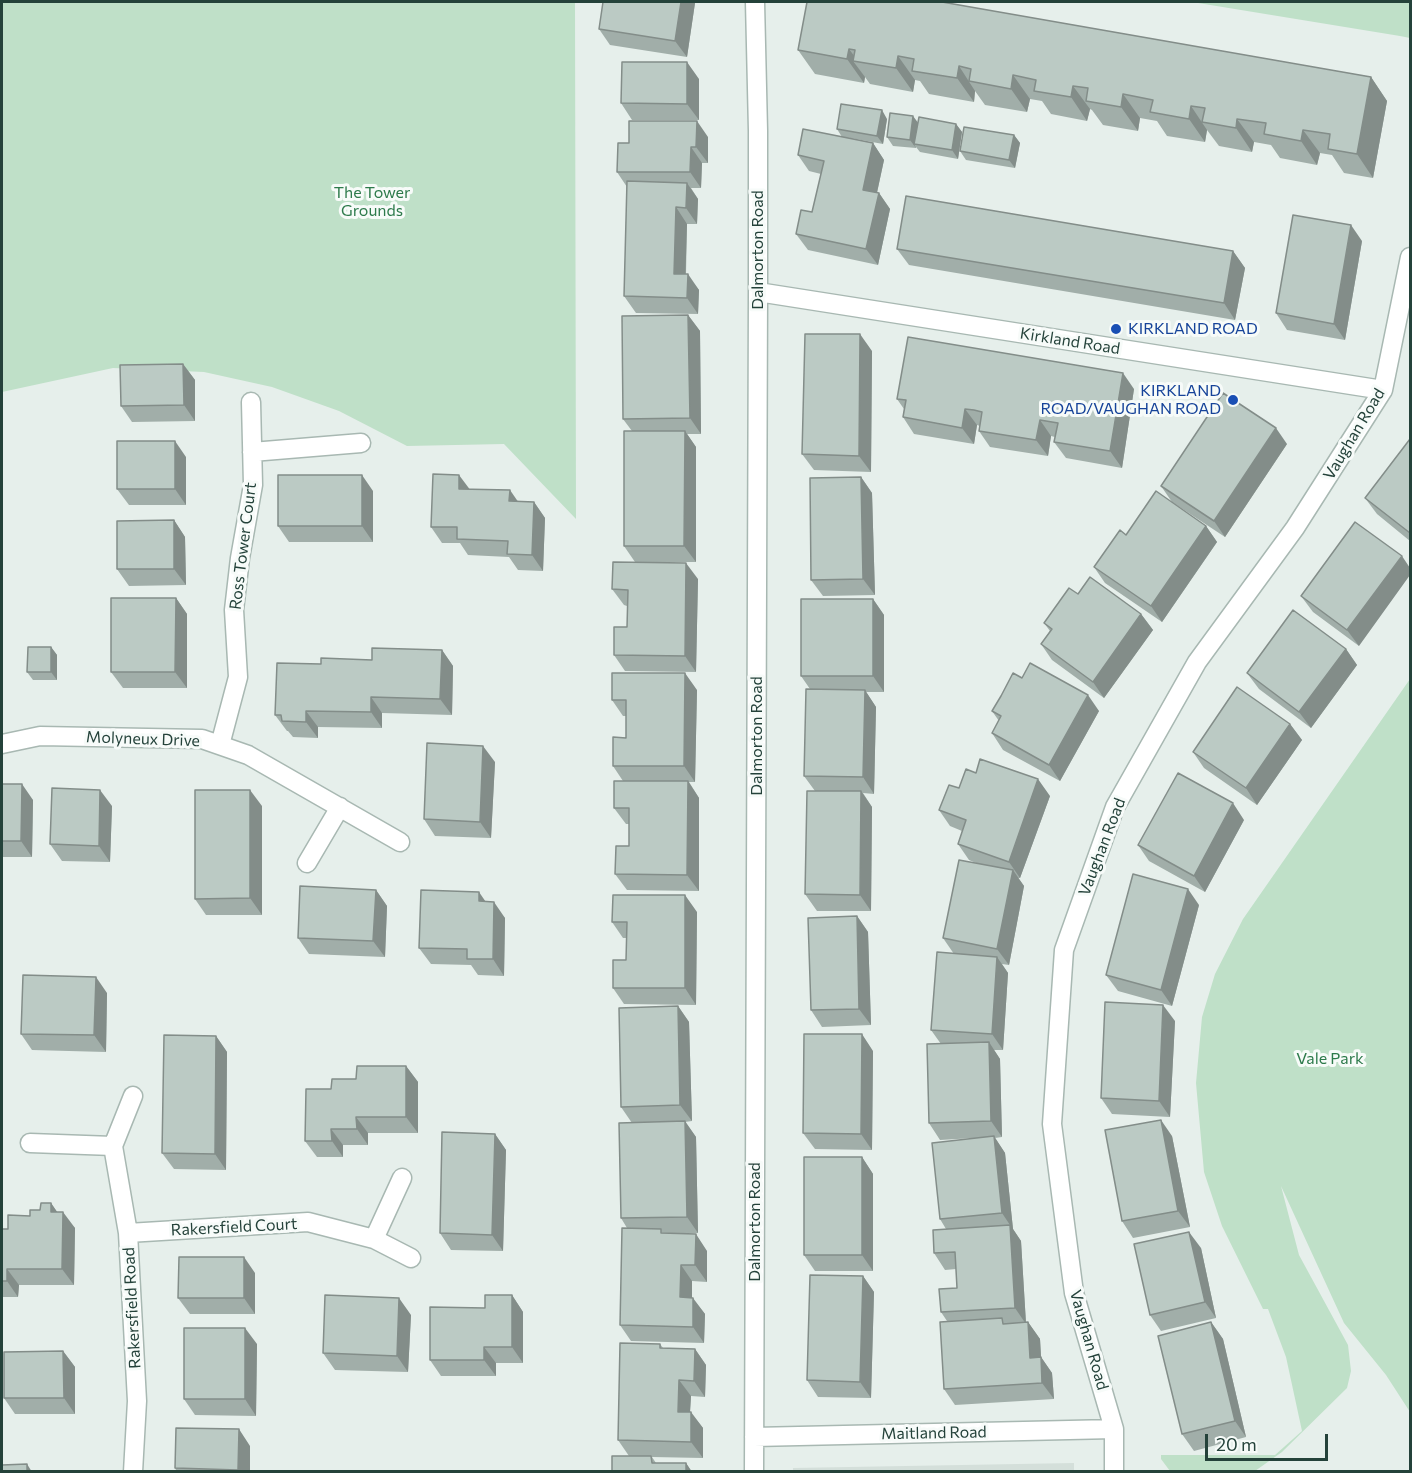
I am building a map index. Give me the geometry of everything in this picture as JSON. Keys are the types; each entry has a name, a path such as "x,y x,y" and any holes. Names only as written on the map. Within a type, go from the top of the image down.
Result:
{"street":[{"name":"Dalmorton Road","path":"754,1472 758,292 755,2"},
{"name":"Vaughan Road","path":"1114,1472 1114,1429 1074,1293 1052,1124 1064,950 1115,807 1197,662 1295,528 1383,390 1410,257"},
{"name":"Kirkland Road","path":"758,292 1383,390"},
{"name":"Ross Tower Court","path":"220,745 238,677 234,610 240,558 253,485 251,402"},
{"path":"252,452 361,443"},
{"name":"Molyneux Drive","path":"2,744 40,736 202,739 248,755 400,842"},
{"path":"307,863 340,807"},
{"path":"30,1143 113,1146 133,1096"},
{"name":"Rakersfield Road","path":"113,1146 128,1233 137,1401 133,1472"},
{"path":"374,1239 402,1178"},
{"name":"Rakersfield Court","path":"128,1233 308,1222 374,1239 411,1258"},
{"name":"Maitland Road","path":"754,1437 1114,1429"}],"shaded area":[{"path":"1074,1463 1074,1472 793,1471 793,1468"}],"green space":[{"name":"The Tower Grounds","path":"2,2 575,2 576,519 504,444 407,446 339,411 272,387 204,372 113,368 2,392"},
{"path":"1192,2 1410,2 1410,38 1400,36"},
{"name":"Vale Park","path":"1410,679 1410,1412 1386,1375 1344,1323 1281,1186 1299,1255 1348,1345 1351,1371 1347,1388 1282,1452 1255,1471 1170,1471 1161,1459 1161,1455 1275,1455 1302,1431 1286,1357 1268,1309 1263,1309 1222,1226 1204,1172 1196,1083 1202,1017 1215,974 1243,919"}],"building":[{"path":"603,2 681,2 675,41 599,29"},
{"path":"807,2 942,2 1371,77 1357,154 1328,149 1330,134 1303,130 1301,141 1264,134 1266,123 1237,119 1236,128 1202,122 1205,108 1191,106 1189,119 1150,112 1153,100 1123,94 1121,107 1086,101 1088,88 1073,86 1071,97 1034,91 1036,80 1013,75 1011,89 969,81 971,69 959,66 957,78 912,71 914,59 898,56 896,68 853,61 855,50 849,49 847,59 798,50"},
{"path":"622,62 687,62 687,104 621,103"},
{"path":"841,104 882,110 877,136 837,129"},
{"path":"890,113 913,116 910,140 887,137"},
{"path":"919,117 956,124 952,150 914,144"},
{"path":"629,121 697,121 696,147 691,147 690,172 617,172 618,143 629,143"},
{"path":"964,127 1014,135 1009,160 960,151"},
{"path":"803,129 873,143 863,190 879,193 866,249 796,234 801,210 812,212 824,161 798,155"},
{"path":"627,181 687,183 686,208 676,207 674,274 688,274 687,298 624,296"},
{"path":"906,196 1233,251 1224,303 897,249"},
{"path":"1293,215 1351,225 1334,324 1276,313"},
{"path":"688,315 690,418 623,419 622,316"},
{"path":"805,334 860,334 859,456 802,454"},
{"path":"908,337 1123,373 1110,451 1054,442 1058,423 1040,420 1036,440 979,431 982,412 974,410 965,409 962,428 903,417 906,400 897,399"},
{"path":"183,364 184,405 121,406 120,365"},
{"path":"1223,393 1276,428 1214,521 1161,486"},
{"path":"624,431 685,431 684,546 624,546"},
{"path":"1410,439 1410,533 1365,498"},
{"path":"117,441 175,441 175,489 117,489"},
{"path":"433,474 459,475 459,489 510,490 509,501 534,502 532,555 507,554 508,541 457,539 457,527 431,527"},
{"path":"278,475 362,475 362,526 278,526"},
{"path":"861,477 863,579 811,580 810,478"},
{"path":"1156,491 1206,526 1151,606 1094,567 1120,530 1126,535"},
{"path":"174,520 174,569 117,569 117,521"},
{"path":"1355,522 1402,556 1347,630 1301,596"},
{"path":"613,562 686,563 685,656 614,655 614,627 627,627 628,590 612,589"},
{"path":"1090,577 1141,614 1093,682 1041,644 1052,629 1044,623 1069,588 1078,594"},
{"path":"111,598 176,598 175,672 111,672"},
{"path":"801,599 873,599 873,676 801,676"},
{"path":"1293,610 1346,649 1299,712 1247,673"},
{"path":"28,647 51,647 51,672 27,672"},
{"path":"372,648 442,650 440,699 371,697 371,712 306,711 306,722 282,721 281,715 275,715 277,663 321,664 321,658 372,660"},
{"path":"1030,663 1088,695 1049,765 992,733 1001,716 992,711 1013,673 1022,678"},
{"path":"612,673 685,673 684,766 613,766 613,737 626,738 626,700 612,700"},
{"path":"1237,687 1290,724 1246,788 1193,752"},
{"path":"806,689 865,690 863,777 804,776"},
{"path":"427,743 483,746 480,822 424,819"},
{"path":"980,759 1038,779 1009,862 958,844 966,820 939,810 949,785 959,788 966,769 976,773"},
{"path":"1178,773 1233,803 1194,876 1138,845"},
{"path":"614,781 688,781 687,875 615,874 616,846 629,846 629,808 614,808"},
{"path":"2,784 22,784 21,841 2,841"},
{"path":"52,788 100,790 99,846 50,844"},
{"path":"195,790 250,790 250,898 195,899"},
{"path":"807,791 861,791 860,895 805,894"},
{"path":"959,860 1013,870 997,949 943,938"},
{"path":"1133,874 1188,889 1161,990 1106,975"},
{"path":"300,886 376,890 373,941 298,938"},
{"path":"421,890 479,892 479,901 494,902 493,959 467,959 467,949 419,948"},
{"path":"613,895 685,895 685,988 613,988 613,960 626,960 627,922 612,922"},
{"path":"857,916 859,1009 811,1010 808,918"},
{"path":"937,952 997,957 992,1034 931,1030"},
{"path":"23,975 96,977 94,1035 21,1034"},
{"path":"1105,1002 1163,1005 1159,1101 1101,1098"},
{"path":"678,1006 680,1105 621,1107 619,1008"},
{"path":"804,1034 862,1034 861,1134 803,1133"},
{"path":"164,1035 216,1036 215,1154 162,1153"},
{"path":"989,1042 991,1121 929,1123 927,1044"},
{"path":"357,1066 406,1066 406,1117 356,1117 357,1129 331,1129 332,1141 305,1141 306,1089 331,1089 332,1079 356,1079"},
{"path":"1161,1120 1178,1211 1122,1221 1105,1130"},
{"path":"685,1121 687,1217 621,1218 619,1123"},
{"path":"442,1132 495,1134 492,1235 440,1233"},
{"path":"994,1136 1002,1213 940,1219 932,1143"},
{"path":"804,1157 862,1157 862,1255 804,1255"},
{"path":"41,1203 51,1203 51,1212 63,1212 62,1269 7,1269 7,1281 2,1281 2,1229 8,1229 8,1215 30,1216 30,1210 40,1210"},
{"path":"1010,1225 1015,1308 941,1312 939,1289 957,1288 955,1252 934,1253 933,1230"},
{"path":"622,1228 661,1229 661,1233 696,1234 695,1265 681,1265 680,1297 693,1298 693,1327 620,1325"},
{"path":"1189,1232 1205,1302 1150,1315 1134,1244"},
{"path":"179,1257 244,1257 244,1298 178,1298"},
{"path":"810,1275 863,1276 860,1382 807,1380"},
{"path":"325,1295 399,1298 397,1356 323,1353"},
{"path":"485,1295 512,1295 512,1347 484,1347 484,1360 430,1360 430,1307 485,1308"},
{"path":"1002,1318 1003,1324 1028,1322 1030,1358 1041,1357 1042,1383 944,1389 940,1322"},
{"path":"1211,1322 1235,1421 1182,1434 1158,1336"},
{"path":"184,1328 245,1328 245,1399 184,1399"},
{"path":"620,1343 660,1344 660,1348 695,1349 694,1381 679,1380 678,1412 691,1412 691,1442 618,1440"},
{"path":"63,1351 64,1398 4,1398 4,1352"},
{"path":"176,1428 239,1429 238,1470 175,1468"},
{"path":"612,1456 651,1456 652,1463 686,1463 686,1472 612,1472"},
{"path":"27,1464 27,1472 2,1472 2,1465"}],"place":[{"name":"KIRKLAND ROAD","path":"1116,329"},
{"name":"KIRKLAND ROAD/VAUGHAN ROAD","path":"1233,400"}]}
